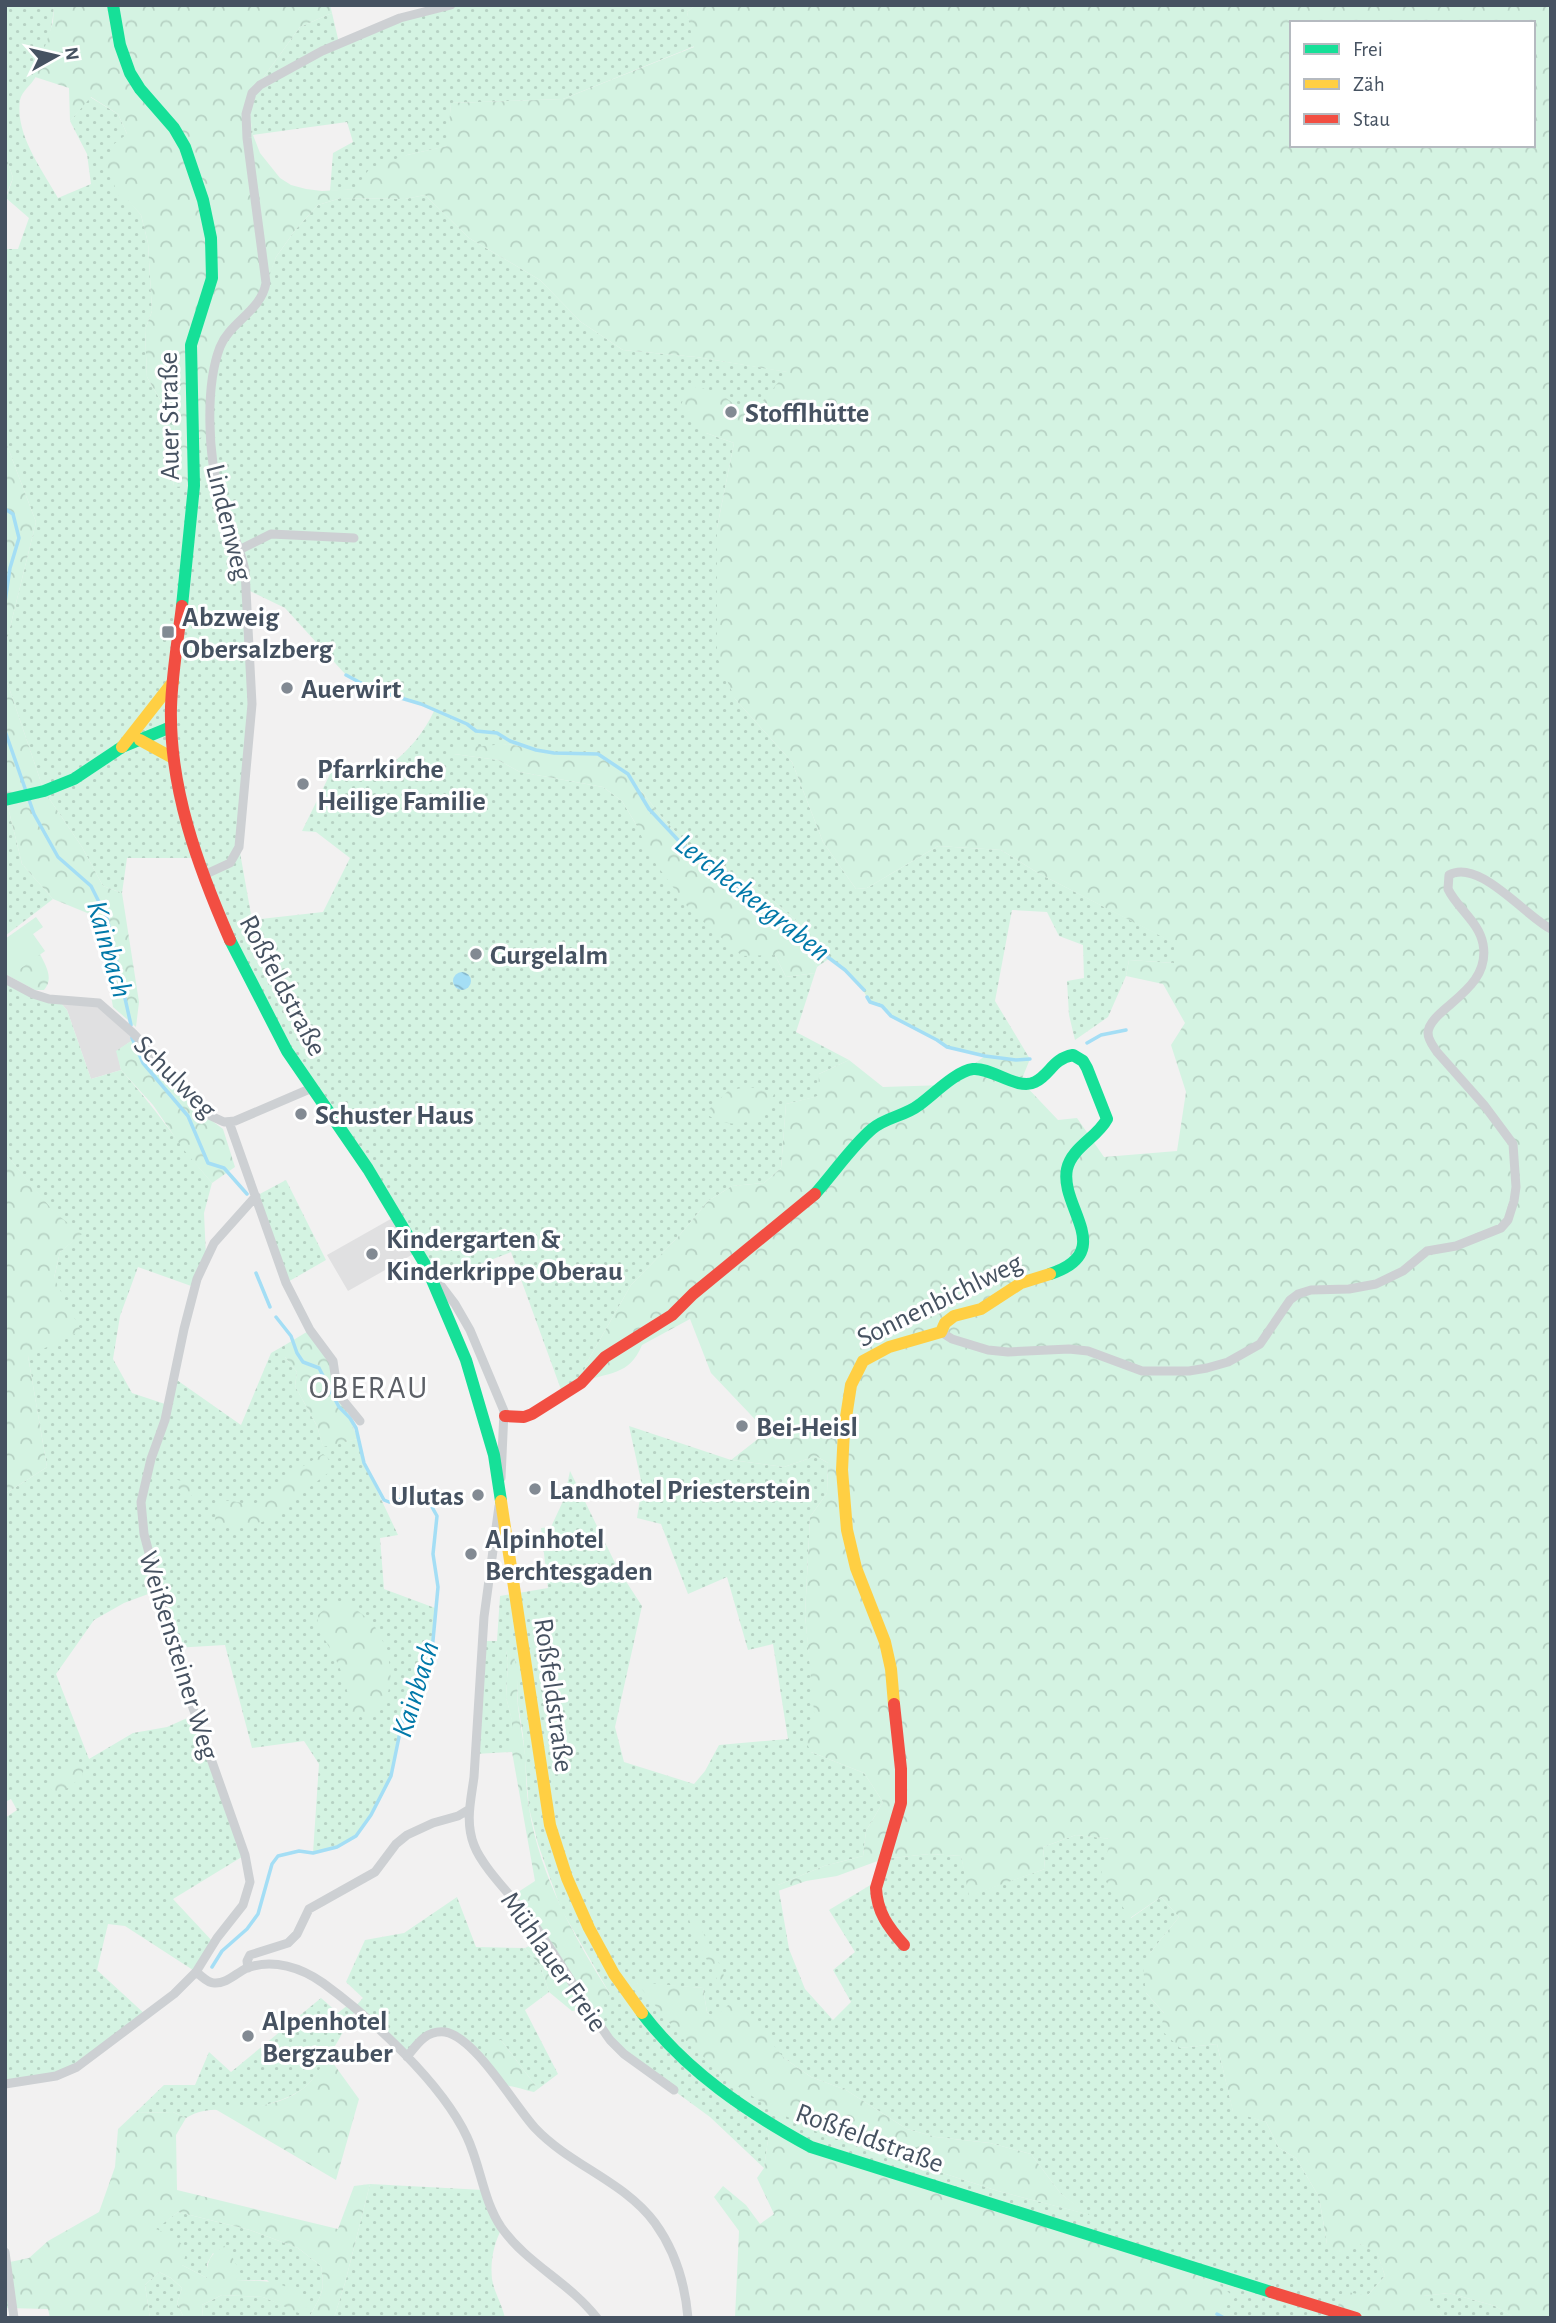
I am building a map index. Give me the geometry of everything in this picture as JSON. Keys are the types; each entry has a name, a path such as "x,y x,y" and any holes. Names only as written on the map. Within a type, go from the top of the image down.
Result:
{"main road":[{"name":"Auer Straße","path":"113,5 120,44 135,83 170,122 184,146 195,173 212,248 211,282 193,330 191,345 194,486 173,682 171,727"},
{"path":"6,800 44,792 98,765 122,747 173,682"},
{"path":"143,720 152,718 171,727"},
{"path":"122,747 171,727"},
{"name":"Roßfeldstraße","path":"171,727 180,801 204,875 242,964 287,1051 368,1169 426,1266 466,1360 494,1455 550,1825 560,1862 579,1912 609,1968 636,2007 670,2047 713,2086 784,2134 811,2147 1356,2318"},
{"path":"140,740 173,758"},
{"name":"Sonnenbichlweg","path":"505,1416 524,1417 532,1413 581,1383 605,1357 672,1315 693,1294 816,1194 871,1130 891,1117 913,1110 953,1079 973,1069 984,1070 1021,1084 1034,1083 1062,1057 1078,1056 1087,1068 1107,1119 1102,1129 1074,1152 1068,1165 1066,1181 1082,1221 1083,1237 1076,1259 1057,1271 1020,1283 974,1312 955,1316 947,1321 941,1332 873,1353 862,1362 854,1377 844,1422 842,1488 857,1571 885,1643 892,1676 901,1801 882,1863 875,1902 885,1924 904,1945"}],"street":[{"name":"Lindenweg","path":"204,875 230,863 239,847 253,704 248,590 241,549 219,494 211,410 212,387 220,347 232,328 261,299 266,283 247,138 248,102 260,85 298,62 400,18 451,5"},
{"path":"241,549 271,534 354,538"},
{"path":"941,1332 952,1339 988,1350 1088,1351 1142,1371 1189,1371 1207,1368 1228,1362 1260,1344 1290,1300 1298,1294 1311,1290 1349,1289 1376,1284 1403,1271 1427,1251 1456,1245 1501,1228 1508,1220 1514,1201 1516,1167 1513,1144 1492,1114 1430,1043 1428,1033 1434,1020 1472,984 1481,969 1484,956 1478,930 1448,889 1450,875 1461,871 1476,875 1551,929"},
{"name":"Schulweg","path":"5,979 49,999 99,1003 133,1033 199,1105 218,1120 229,1122 312,1088"},
{"path":"229,1122 286,1283 310,1330 333,1361 337,1388 342,1399 360,1422"},
{"name":"Weißensteiner Weg","path":"5,2084 56,2076 77,2067 156,2008 196,1972 217,1938 243,1905 250,1882 249,1869 181,1674 144,1534 141,1502 165,1420 197,1279 214,1244 256,1196"},
{"name":"Roßfeldstraße","path":"426,1266 455,1304 470,1330 505,1416 500,1496"},
{"name":"Mühlauer Freie","path":"500,1496 484,1617 474,1777 468,1810 470,1834 480,1857 538,1930 594,2018 624,2054 674,2090"},
{"path":"248,1968 250,1955 281,1946 294,1939 309,1909 375,1872 396,1844 407,1835 468,1810"},
{"path":"196,1972 208,1982 215,1983 248,1968 272,1964 287,1966 309,1973 349,2004 407,2057 443,2099 467,2136 488,2204 502,2228 531,2261 573,2292 597,2318"},
{"path":"407,2057 421,2039 435,2032 446,2032 457,2038 484,2063 533,2126 551,2144 581,2166 629,2194 642,2206 662,2233 678,2264 688,2318"},
{"path":"5,2252 14,2318"}],"shaded area":[{"path":"59,1001 91,1001 134,1039 117,1051 121,1070 91,1079 67,1010"},
{"name":"Kindergarten & Kinderkrippe Oberau","path":"396,1216 417,1252 348,1291 327,1255"}],"green space":[{"path":"5,5 54,5 42,62 20,100 22,126 31,151 58,198 91,184 87,154 70,121 90,97 118,114 127,134 126,197 141,215 148,243 152,311 145,330 147,377 174,424 177,448 173,487 211,410 220,347 266,283 276,257 296,229 318,205 341,198 405,199 425,195 469,238 540,280 581,322 623,350 696,357 788,372 750,417 722,396 706,433 734,443 717,528 735,699 792,762 823,842 856,889 867,888 938,846 1001,850 1038,873 1175,943 1174,963 1129,960 1126,976 1108,1017 1075,1040 1069,1015 1067,981 1084,978 1083,945 1059,936 1047,912 1012,910 995,1001 1030,1059 985,1056 947,1047 891,1016 882,1005 870,1002 856,979 830,958 817,967 798,922 767,895 689,846 628,774 598,754 554,753 508,744 454,754 498,760 520,772 603,787 622,801 637,826 775,955 786,977 815,973 796,1032 849,1060 819,1074 819,1096 786,1104 781,1168 764,1183 732,1186 708,1201 678,1237 631,1285 586,1364 581,1383 563,1395 511,1252 449,1276 426,1266 287,1051 198,858 127,858 122,893 103,886 82,847 44,791 5,676 5,648 36,522 5,440 5,249 18,249 29,218 6,198 13,178 5,153","holes":["248,590 285,608 346,675 374,690 421,704 434,711 411,746 387,766 378,771 333,768 302,831 316,832 350,858 323,912 252,920 239,847 252,704"]},
{"path":"54,5 330,5 332,13 300,27 252,93 250,116 260,153 280,178 291,185 322,191 355,189 370,168 407,155 447,146 451,103 563,99 694,47 687,12 696,5 1551,5 1551,2318 1515,2318 1495,2306 1449,2293 1423,2296 1444,2318 1356,2318 1336,2312 1343,2291 1367,2296 1385,2276 1377,2253 1360,2244 1340,2257 1327,2244 1319,2197 1296,2158 1279,2148 1266,2122 1233,2112 1217,2044 1180,2048 1161,2030 1164,2013 1146,1993 1143,1968 1150,1953 1179,1917 1161,1897 1130,1918 1101,1874 1111,1839 1076,1835 1043,1847 1045,1869 969,1896 961,1856 929,1854 883,1859 837,1876 806,1881 778,1891 778,1885 824,1866 863,1856 866,1831 883,1802 864,1773 811,1752 805,1740 815,1722 805,1615 810,1517 827,1493 828,1463 816,1456 784,1467 731,1460 767,1432 711,1373 690,1319 642,1345 631,1363 624,1368 581,1383 586,1364 631,1285 678,1237 708,1201 732,1186 764,1183 781,1168 786,1104 818,1096 819,1074 849,1060 883,1087 945,1085 985,1056 1030,1059 1021,1081 1058,1120 1077,1118 1104,1157 1177,1151 1186,1092 1171,1045 1185,1023 1163,984 1126,976 1129,960 1174,963 1174,943 1038,873 1001,850 938,846 867,888 856,889 823,842 792,762 735,699 717,657 717,528 734,443 706,433 680,409 684,396 697,386 722,395 750,416 787,372 696,357 623,350 581,322 540,280 469,238 425,195 405,199 341,198 318,205 296,229 276,257 264,291 232,328 216,363 212,430 194,442 194,486 173,487 177,448 174,424 147,377 145,330 152,311 148,243 141,215 126,198 119,196 106,166 114,144 127,134 118,114 91,97 70,121 69,88 35,77 53,22"},
{"path":"451,5 696,5 687,12 695,46 563,99 451,103 448,146 407,155 356,189 330,191 333,153 353,142 347,122 253,135 250,116 252,93 300,27 332,13 339,43 400,18"},
{"path":"5,153 13,178 5,198"},
{"path":"5,440 36,522 5,648"},
{"path":"5,676 44,791 82,847 103,886 122,893 139,1002 136,1027 113,1007 97,917 53,899 22,864 5,795"},
{"path":"508,744 554,753 598,754 628,774 689,846 767,895 798,922 817,967 815,973 786,977 775,955 742,956 690,910 650,856 622,801 603,787 520,772 498,760 454,754 456,748"},
{"path":"5,795 22,864 53,899 5,936"},
{"path":"36,917 43,927 33,934 45,951 10,976 5,969 5,939"},
{"path":"40,954 49,977 44,990 35,990 5,974 5,969 10,975"},
{"path":"5,979 59,1001 67,1010 91,1079 121,1070 212,1183 204,1213 206,1256 194,1287 138,1267 120,1316 113,1359 132,1393 168,1405 174,1378 241,1425 271,1353 285,1345 285,1357 297,1372 295,1386 317,1426 323,1446 358,1439 364,1463 398,1535 380,1538 384,1589 435,1608 432,1651 421,1679 406,1703 391,1776 371,1815 356,1836 337,1847 313,1853 319,1764 304,1741 252,1748 225,1645 174,1648 159,1590 124,1603 94,1620 56,1674 89,1759 133,1733 167,1727 194,1715 245,1855 173,1899 214,1943 196,1972 125,1926 108,1924 97,1970 147,2016 77,2067 5,2084 5,1818 17,1810 11,1799 5,1802 5,1494 47,1467 28,1356 60,1252 81,1234 54,1213 5,1153"},
{"path":"134,1039 195,1108 223,1129 235,1167 212,1183 183,1149 153,1105 121,1070 116,1051"},
{"path":"749,1087 775,1092 767,1108 756,1117 734,1124 719,1121 705,1113 729,1090"},
{"path":"5,1153 54,1212 82,1234 60,1252 54,1278 81,1331 28,1356 47,1467 5,1494"},
{"path":"286,1180 326,1260 286,1283 256,1196"},
{"path":"310,1330 328,1353 337,1388 358,1439 323,1447 317,1426 295,1386 297,1372 285,1357 285,1345"},
{"path":"629,1426 731,1460 784,1467 816,1456 828,1463 827,1493 810,1517 805,1615 816,1722 811,1752 864,1773 883,1802 866,1831 863,1856 824,1866 778,1885 789,1949 805,1989 833,2020 851,2002 833,1970 855,1952 829,1910 877,1881 883,1859 929,1854 961,1856 970,1895 1045,1869 1043,1847 1076,1835 1112,1839 1131,1918 1161,1897 1179,1917 1150,1953 1146,1993 1164,2013 1180,2048 1217,2044 1233,2111 1266,2122 1279,2148 1296,2158 1319,2197 1327,2244 1360,2244 1377,2252 1385,2276 1367,2296 1356,2318 1240,2318 1219,2308 1234,2298 811,2147 770,2126 764,2168 710,2117 624,2054 589,2009 610,1994 561,1909 538,1844 529,1808 517,1680 506,1650 506,1697 512,1720 512,1752 475,1754 482,1641 497,1641 500,1596 548,1588 541,1528 551,1527 564,1499 570,1471 618,1569 642,1606 615,1727 624,1762 694,1784 705,1771 719,1745 788,1739 773,1644 748,1650 727,1577 688,1594 661,1524 637,1518 642,1485","holes":["637,1983 703,1988 707,2012 714,2020 732,2002 784,2058 811,2077 846,2090 907,2129 936,2137 990,2143 1031,2154 1061,2194 1087,2214 998,2191 819,2133"]},
{"path":"323,1454 330,1460 328,1473 289,1503 279,1515 262,1522 223,1528 215,1521 217,1510 225,1501 249,1504 262,1501 295,1472"},
{"path":"171,1478 188,1483 206,1499 201,1501 167,1482"},
{"path":"348,1603 373,1623 388,1651 391,1681 384,1707 368,1719 351,1714 340,1669 317,1628 318,1615 330,1604"},
{"path":"510,1649 517,1670 528,1802 541,1858 571,1928 610,1994 598,2004 583,2009 572,2011 549,1992 540,1965 525,1948 544,1939 512,1896 535,1881 512,1752 512,1721 506,1697 506,1650"},
{"path":"74,1763 84,1767 82,1777 61,1793 52,1793 49,1781"},
{"path":"457,1897 476,1947 525,1948 540,1965 549,1992 525,2010 558,2074 538,2089 501,2040 484,2063 457,2038 435,2033 407,2057 356,2010 312,2080 291,2096 255,2108 205,2111 186,2118 173,2112 135,2113 164,2085 195,2085 209,2052 231,2072 321,1998 338,2013 349,2004 354,2008 363,1998 346,1982 365,1940 404,1933"},
{"path":"687,1914 700,1927 724,1978 718,1981 696,1939"},
{"path":"636,1982 703,1988 707,2012 714,2019 732,2001 754,2021 784,2058 811,2077 846,2090 907,2129 936,2137 990,2143 1031,2154 1061,2194 1090,2215 998,2191 819,2133 768,2107 727,2079 677,2032"},
{"path":"501,2040 538,2089 534,2092 503,2086 484,2063 491,2041"},
{"path":"328,2056 359,2099 336,2180 215,2109 250,2107 285,2099 308,2084"},
{"path":"173,2112 186,2118 176,2135 177,2190 338,2229 354,2186 370,2184 334,2318 309,2318 322,2289 321,2266 298,2248 250,2230 178,2212 156,2229 172,2236 188,2249 182,2265 207,2278 210,2258 226,2245 236,2264 237,2281 276,2283 291,2290 309,2304 301,2314 263,2297 222,2295 202,2305 203,2318 184,2318 177,2303 182,2288 159,2272 145,2285 150,2318 50,2318 48,2309 5,2308 5,2263 29,2258 48,2241 99,2212 115,2167 118,2129 135,2113"},
{"path":"770,2125 784,2134 1206,2273 1235,2298 1220,2308 1240,2318 735,2318 739,2231 714,2197 723,2186 746,2205 760,2224 774,2214 757,2178 764,2168"},
{"path":"370,2184 484,2190 502,2228 493,2252 492,2272 493,2284 505,2318 334,2318"},
{"path":"178,2212 250,2230 298,2248 321,2266 322,2289 309,2318 203,2318 202,2305 222,2295 263,2297 301,2313 267,2280 236,2281 213,2253 207,2264 207,2278 182,2265 155,2229"},
{"path":"159,2272 182,2288 177,2303 184,2318 150,2318 145,2285"},
{"path":"1449,2293 1495,2306 1515,2318 1444,2318 1422,2296"}],"water":[{"path":"462,972 468,975 471,981 468,987 462,990 456,987 453,981 456,975"}],"waterway":[{"name":"Kainbach","path":"5,509 13,514 19,538 10,568 5,602"},
{"name":"Lercheckergraben","path":"346,675 374,690 421,704 467,724 476,731 497,733 510,741 536,750 598,754 628,774 649,809 693,856 845,970 864,990"},
{"name":"Kainbach","path":"5,731 34,814 58,857 91,886 107,918 131,1025"},
{"name":"Lercheckergraben","path":"867,997 870,1002 882,1006 891,1016 947,1047 985,1056 1030,1059"},
{"name":"Lercheckergraben","path":"1087,1043 1101,1035 1126,1030"},
{"name":"Kainbach","path":"132,1038 143,1063 188,1116 208,1163 224,1168 247,1194"},
{"name":"Kainbach","path":"256,1273 270,1307"},
{"name":"Kainbach","path":"212,1967 222,1951 247,1929 258,1914 272,1864 278,1856 299,1851 313,1853 337,1847 356,1836 371,1815 391,1776 406,1703 421,1679 432,1651 438,1587 433,1554 437,1516 428,1500 420,1495 389,1502 384,1500 364,1463 356,1428 339,1407 319,1368 303,1362 291,1336 276,1317"},
{"path":"1217,2314 1224,2318"}],"traffic: fast":[{"path":"113,5 120,45 130,73 140,89 174,128 185,147 203,200 211,238 212,278 191,345 194,486 182,606"},
{"path":"5,800 44,791 74,779 122,747 171,727"},
{"path":"230,940 287,1051 368,1169 426,1266 466,1360 494,1455 501,1501"},
{"path":"815,1194 872,1129 914,1109 959,1074 980,1069 1028,1084 1040,1079 1060,1060 1073,1055 1083,1061 1087,1068 1107,1119 1074,1155 1067,1169 1067,1184 1081,1227 1083,1241 1080,1254 1070,1265 1050,1274"},
{"path":"642,2013 678,2054 719,2089 764,2120 811,2147 1271,2292"}],"traffic: slow":[{"path":"122,747 173,682"},
{"path":"140,740 173,758"},
{"path":"894,1704 885,1642 856,1568 847,1530 842,1470 844,1430 851,1385 863,1361 889,1347 941,1332 945,1323 954,1316 981,1309 1021,1283 1050,1274"},
{"path":"501,1501 550,1825 567,1878 589,1928 614,1974 642,2013"}],"traffic: jam":[{"path":"182,606 171,707 175,767 180,797 197,856 230,940"},
{"path":"505,1416 524,1417 532,1414 581,1383 605,1357 672,1315 693,1294 815,1194"},
{"path":"894,1704 901,1769 901,1803 876,1888 884,1919 904,1945"},
{"path":"1271,2292 1356,2318"}],"place":[{"name":"Stofflhütte","path":"731,412"},
{"name":"Abzweig Obersalzberg","path":"168,632"},
{"name":"Auerwirt","path":"287,688"},
{"name":"Pfarrkirche Heilige Familie","path":"303,784"},
{"name":"Gurgelalm","path":"476,954"},
{"name":"Schuster Haus","path":"301,1114"},
{"name":"Kindergarten & Kinderkrippe Oberau","path":"372,1254"},
{"name":"Bei-Heisl","path":"742,1426"},
{"name":"Landhotel Priesterstein","path":"535,1489"},
{"name":"Ulutas","path":"478,1495"},
{"name":"Alpinhotel Berchtesgaden","path":"471,1554"},
{"name":"Alpenhotel Bergzauber","path":"248,2036"}],"district":[{"name":"OBERAU","path":"369,1387"}]}
